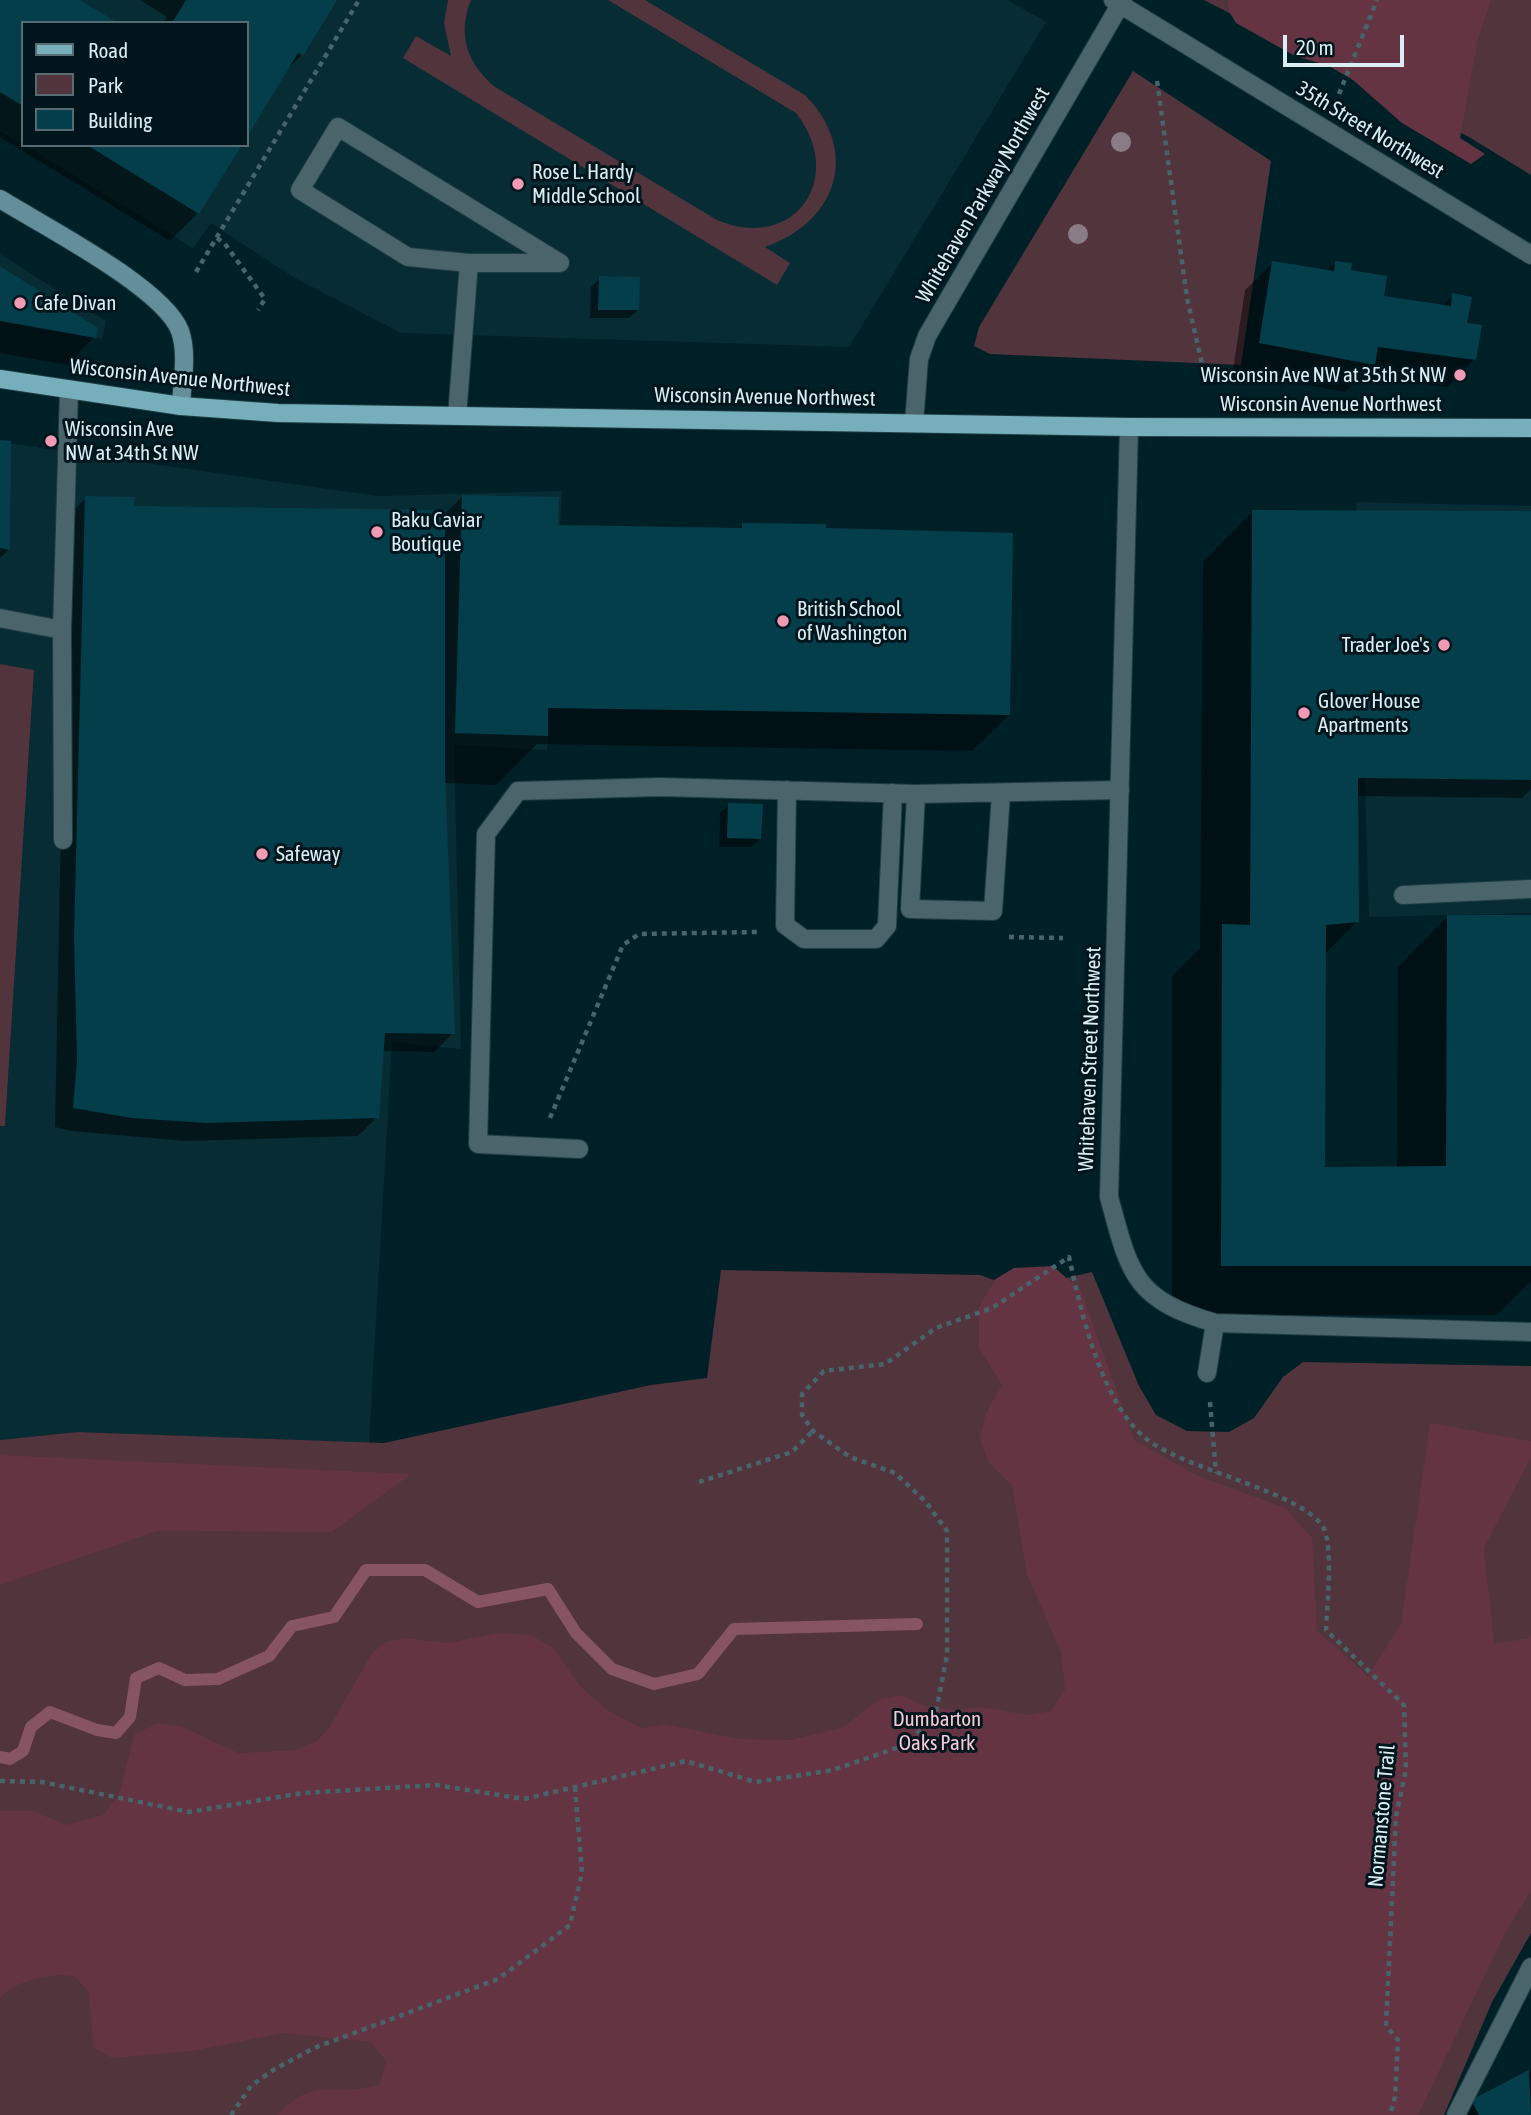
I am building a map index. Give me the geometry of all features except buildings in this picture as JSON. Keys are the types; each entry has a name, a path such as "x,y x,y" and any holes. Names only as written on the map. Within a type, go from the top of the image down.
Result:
{"main road":[{"name":"Wisconsin Avenue Northwest","path":"0,379 181,406 278,413 1129,426 1531,428"}],"street":[{"name":"35th Street Northwest","path":"1119,1 1531,255"},
{"name":"Whitehaven Parkway Northwest","path":"914,423 919,359 927,336 1119,1"},
{"path":"338,127 560,263 469,263 408,257 300,190 338,127"},
{"path":"0,199 143,287 167,308 181,334 181,406"},
{"path":"457,416 469,263"},
{"path":"63,840 62,630 69,390"},
{"name":"Whitehaven Street Northwest","path":"1129,426 1109,1197 1125,1258 1144,1288 1172,1309 1215,1323 1531,1332"},
{"path":"0,618 62,630"},
{"path":"579,1149 478,1144 486,834 518,791 660,788 1001,794 1120,790"},
{"path":"787,790 785,925 804,939 876,939 887,926 893,793"},
{"path":"916,794 910,909 993,911 1001,794"},
{"path":"1403,894 1531,889"},
{"path":"1207,1373 1215,1323"},
{"path":"1456,2115 1531,1967"}],"path":[{"path":"196,272 359,0"},
{"path":"1339,94 1377,0"},
{"path":"1157,81 1187,298 1203,368"},
{"path":"217,238 225,244 265,299 258,310"},
{"path":"538,1147 623,945 639,934 795,932"},
{"name":"Normanstone Trail","path":"813,1432 802,1415 802,1394 824,1371 885,1364 936,1328 992,1308 1069,1256 1084,1328 1117,1403 1144,1438 1216,1473 1302,1508 1324,1528 1328,1565 1326,1630 1404,1705 1406,1769 1396,1816 1389,1913 1386,2026 1398,2040 1395,2098 1390,2115"},
{"path":"1207,1373 1216,1473"},
{"path":"0,1781 42,1782 188,1812 303,1794 436,1785 524,1799 687,1761 756,1782 833,1770 905,1745 935,1716 947,1656 947,1531 926,1502 895,1473 850,1457 813,1432 792,1452 699,1482"},
{"path":"231,2115 251,2087 273,2070 314,2048 498,1979 570,1925 582,1872 575,1789"}],"shaded area":[{"name":"Rose L. Hardy Middle School","path":"0,0 1008,0 1046,22 849,347 401,333 293,277 211,223 193,248 27,147 248,147 248,21 21,21 21,144 0,131"},
{"path":"0,254 106,321 102,339 0,321"},
{"path":"0,442 377,496 562,491 547,750 454,745 461,1049 392,1042 369,1443 77,1432 0,1440 0,1126 5,1126 34,671 0,664"},
{"name":"Trader Joe's","path":"1356,502 1531,506 1531,913 1369,917"}],"green space":[{"path":"448,0 471,0 465,25 467,48 477,68 495,87 717,220 745,228 769,226 789,218 804,203 814,184 816,162 810,138 796,113 608,0 645,0 805,95 822,117 832,139 836,162 833,183 824,203 810,221 790,236 765,247 790,263 777,285 403,58 416,36 451,56 444,23"},
{"path":"1204,0 1531,0 1531,175 1469,137"},
{"path":"1228,0 1491,0 1478,39 1460,138 1485,154 1471,164 1402,123 1353,80 1329,66 1295,56 1236,23 1230,13"},
{"path":"1133,71 1271,161 1241,365 990,354 974,346 979,327"},
{"path":"0,664 34,670 5,1126 0,1126"},
{"name":"Dumbarton Oaks Park","path":"1053,1266 1081,1291 1134,1440 1196,1475 1285,1508 1312,1538 1317,1631 1368,1676 1401,1624 1430,1423 1531,1441 1531,1457 1484,1548 1494,1644 1529,1638 1531,1633 1531,1891 1506,1931 1418,2115 277,2115 291,2102 315,2091 365,2088 380,2084 386,2061 371,2042 284,2033 192,2051 112,2058 94,2048 88,1991 74,1976 35,1979 25,1982 0,1998 0,1811 33,1811 66,1825 103,1815 119,1795 134,1735 157,1723 183,1727 238,1753 295,1750 317,1741 329,1728 372,1653 386,1642 404,1638 447,1643 500,1633 531,1635 553,1648 581,1687 607,1710 641,1728 664,1724 740,1739 791,1740 844,1727 878,1700 901,1695 925,1706 953,1710 980,1707 1029,1715 1051,1711 1065,1690 1061,1652 1027,1574 1012,1485 988,1461 980,1438 986,1413 1002,1385 979,1348 979,1307 994,1280 1014,1268"},
{"name":"Dumbarton Oaks Park","path":"721,1270 980,1275 994,1280 979,1308 1009,1291 1092,1272 1139,1386 1156,1415 1187,1431 1229,1432 1254,1418 1283,1377 1303,1362 1531,1366 1531,1933 1492,2002 1444,2115 0,2115 0,1440 77,1432 384,1443 651,1385 707,1378"},
{"path":"0,1455 411,1474 332,1532 157,1531 0,1585"}],"waterway":[{"path":"0,1757 10,1759 23,1751 31,1727 50,1712 97,1730 116,1733 130,1717 136,1678 159,1668 185,1680 218,1679 269,1656 292,1626 334,1617 366,1570 425,1570 478,1602 548,1589 576,1633 612,1669 654,1684 698,1674 734,1629 917,1624"}],"place":[{"name":"Rose L. Hardy Middle School","path":"518,184"},
{"name":"Cafe Divan","path":"20,303"},
{"name":"Wisconsin Ave NW at 35th St NW","path":"1460,375"},
{"name":"Wisconsin Ave NW at 34th St NW","path":"51,441"},
{"name":"Baku Caviar Boutique","path":"377,532"},
{"name":"British School of Washington","path":"783,621"},
{"name":"Trader Joe's","path":"1444,645"},
{"name":"Glover House Apartments","path":"1304,713"},
{"name":"Safeway","path":"262,854"}]}
